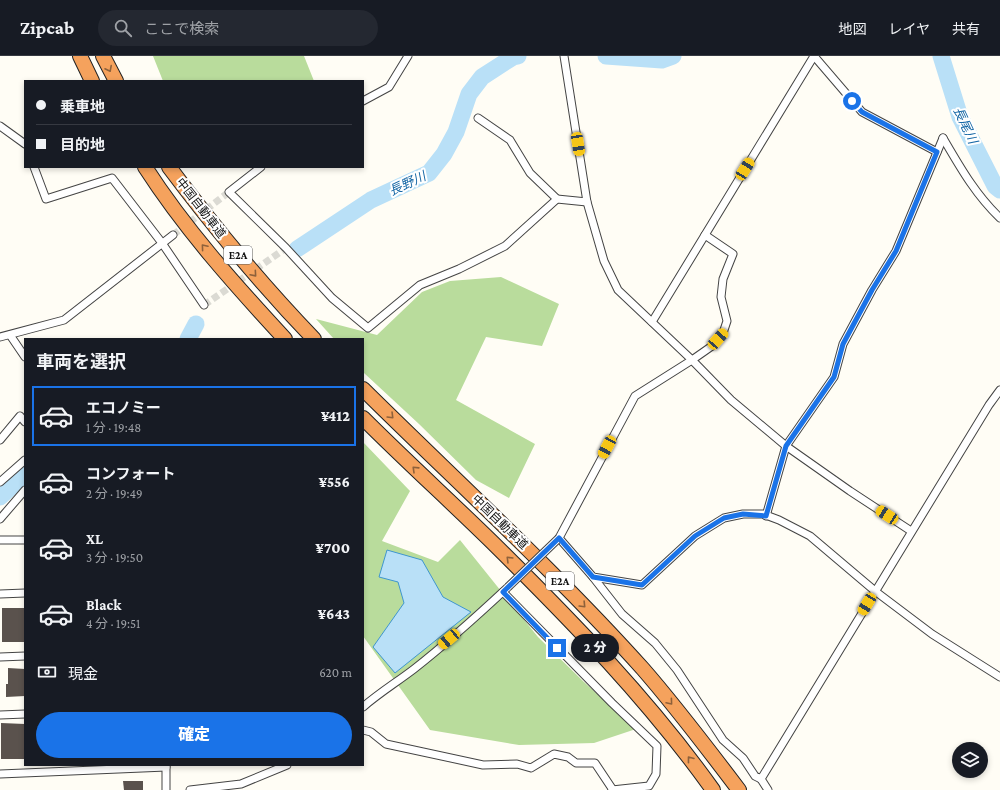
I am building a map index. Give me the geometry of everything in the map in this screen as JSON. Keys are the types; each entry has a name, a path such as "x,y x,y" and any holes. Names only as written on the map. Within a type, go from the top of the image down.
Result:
{"highway":[{"path":"80,56 92,80"},
{"path":"102,56 115,80"},
{"name":"中国自動車道","path":"146,168 189,229 229,277 284,338"},
{"name":"中国自動車道","path":"170,168 205,215 244,262 283,307 313,338"},
{"name":"中国自動車道","path":"364,390 598,620 644,670 686,720 739,790"},
{"name":"中国自動車道","path":"364,419 491,541 584,634 666,728 713,790"}],"street":[{"path":"364,100 389,87 408,56"},
{"path":"564,56 587,202 604,261 618,290 692,360 731,400 786,446 850,491 911,531"},
{"path":"652,322 814,56 862,112 937,152"},
{"path":"478,118 510,140 530,173 557,199 587,202"},
{"path":"0,126 24,143"},
{"path":"766,516 786,446 834,377 843,344 872,290 896,251 943,138 969,183 986,205 1000,218"},
{"path":"34,168 46,199 112,178 162,243 204,305"},
{"path":"260,168 229,192 286,248 332,298 368,328 420,285 459,269 505,246 557,199"},
{"path":"364,706 414,669 506,589 559,538 635,396 712,346 723,333 727,321 721,297 723,279 733,254 705,234"},
{"path":"0,338 64,320 173,235"},
{"path":"10,335 24,356"},
{"path":"761,779 911,531 989,405 1000,390"},
{"path":"0,440 20,416 24,421"},
{"path":"0,482 24,462"},
{"path":"0,520 24,491"},
{"path":"593,577 642,585 695,536 724,518 743,514 766,516 779,520 810,536 876,591 932,634 1000,677"},
{"path":"559,538 593,577 622,614 655,643 677,670 723,740 743,758 755,776 761,779 768,790"},
{"path":"0,540 24,540"},
{"path":"364,730 371,732 386,744 483,765 517,764 531,768 554,754 568,757 576,763 595,764 613,790 649,786 656,774 657,746 612,703 506,589"},
{"path":"0,594 24,593"},
{"path":"0,657 24,656"},
{"path":"0,715 24,714"},
{"path":"0,774 166,766 166,790"},
{"path":"190,790 241,784 285,766"}],"green space":[{"path":"153,56 304,56 314,80 163,80"},
{"path":"501,277 559,304 542,346 486,337 456,400 535,444 509,498 476,480 364,373 364,338 333,338 316,319 377,335 422,292 450,281"},
{"path":"364,443 410,491 382,541 438,562 460,540 538,637 584,682 636,729 594,743 519,745 430,730 364,637"}],"water":[{"path":"387,550 422,560 443,597 471,612 395,673 373,647 404,603 398,582 379,577"}],"building":[{"path":"2,608 24,608 24,642 2,642"},
{"path":"8,668 24,669 24,696 6,697 6,684 8,684"},
{"path":"1,723 24,724 24,759 1,759"},
{"path":"123,781 143,781 143,790 124,790"}],"waterway":[{"name":"長野川","path":"297,249 371,200 429,173 444,154 456,132 469,94 482,77 513,57 518,56"},
{"name":"長野川","path":"606,56 662,60 673,56"},
{"name":"長尾川","path":"941,56 960,117 995,186 1000,190"},
{"name":"長野川","path":"189,338 196,324"},
{"name":"長野川","path":"0,497 24,475"}],"tunnel":[{"path":"173,235 229,192"},
{"path":"204,305 286,248"}],"route":[{"path":"557,648 503,592 559,538 593,577 642,585 695,536 724,518 743,514 763,514 766,516 786,446 834,377 843,344 872,290 896,251 937,152 862,112 852,101"}]}
